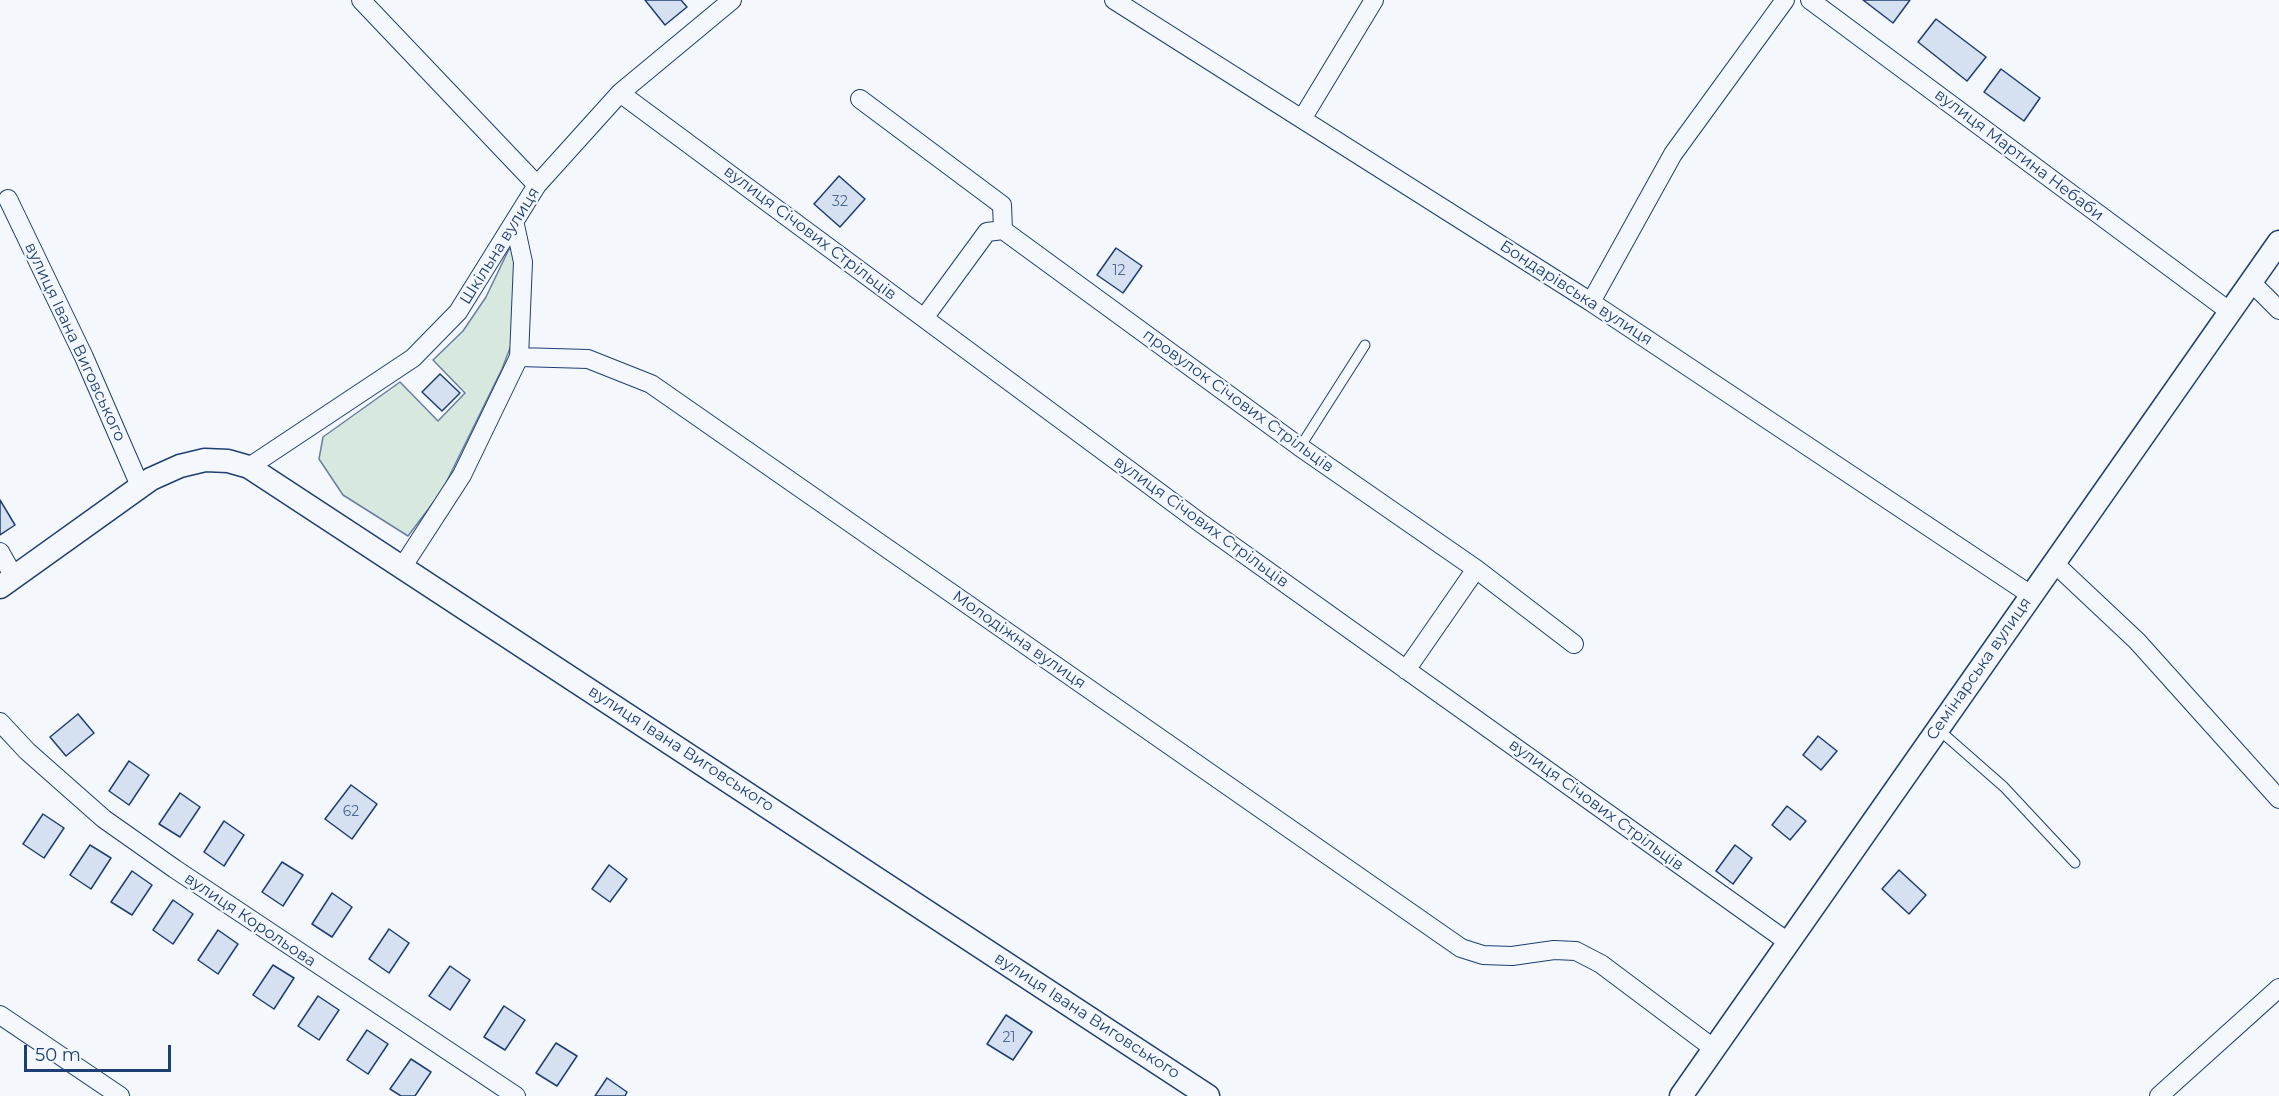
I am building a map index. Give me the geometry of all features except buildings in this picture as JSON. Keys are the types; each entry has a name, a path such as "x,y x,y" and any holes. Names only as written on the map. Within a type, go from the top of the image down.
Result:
{"street":[{"path":"361,0 537,185"},
{"name":"Шкільна вулиця","path":"249,467 413,357 459,312 515,225 537,185 620,93 732,0"},
{"name":"Бондарівська вулиця","path":"1114,0 1591,302 2031,595"},
{"path":"1302,119 1374,0"},
{"path":"1591,302 1673,154 1785,0"},
{"name":"вулиця Мартина Небаби","path":"1810,0 2229,311"},
{"name":"вулиця Січових Стрільців","path":"620,93 1202,524 1788,942"},
{"path":"860,99 1002,205 1003,230 987,232 924,318"},
{"name":"вулиця Івана Виговського","path":"8,199 84,357 140,486"},
{"path":"403,566 462,475 519,357 523,262 515,225"},
{"name":"провулок Січових Стрільців","path":"1003,230 1300,447 1476,569 1574,644"},
{"name":"Семінарська вулиця","path":"1681,1096 2279,242"},
{"path":"2250,281 2279,310"},
{"name":"Молодіжна вулиця","path":"519,357 588,359 651,384 1461,948 1483,955 1512,956 1554,950 1576,951 1601,964 1713,1048"},
{"name":"вулиця Івана Виговського","path":"0,552 7,582 140,486 180,466 205,459 228,461 249,467 1208,1096"},
{"path":"2054,563 2137,641 2279,799"},
{"path":"1406,670 1476,569"},
{"name":"вулиця Корольова","path":"0,722 27,751 104,819 174,870 516,1096"},
{"path":"2159,1096 2279,988"},
{"path":"0,1015 120,1096"}],"lane":[{"path":"1300,447 1365,345"},
{"path":"1937,729 2004,787 2075,863"}],"shaded area":[{"path":"509,249 518,250 515,335 502,369 442,491 408,536 343,495 319,459 323,437 400,382 438,421 465,393 433,360 463,331 486,297"}]}
